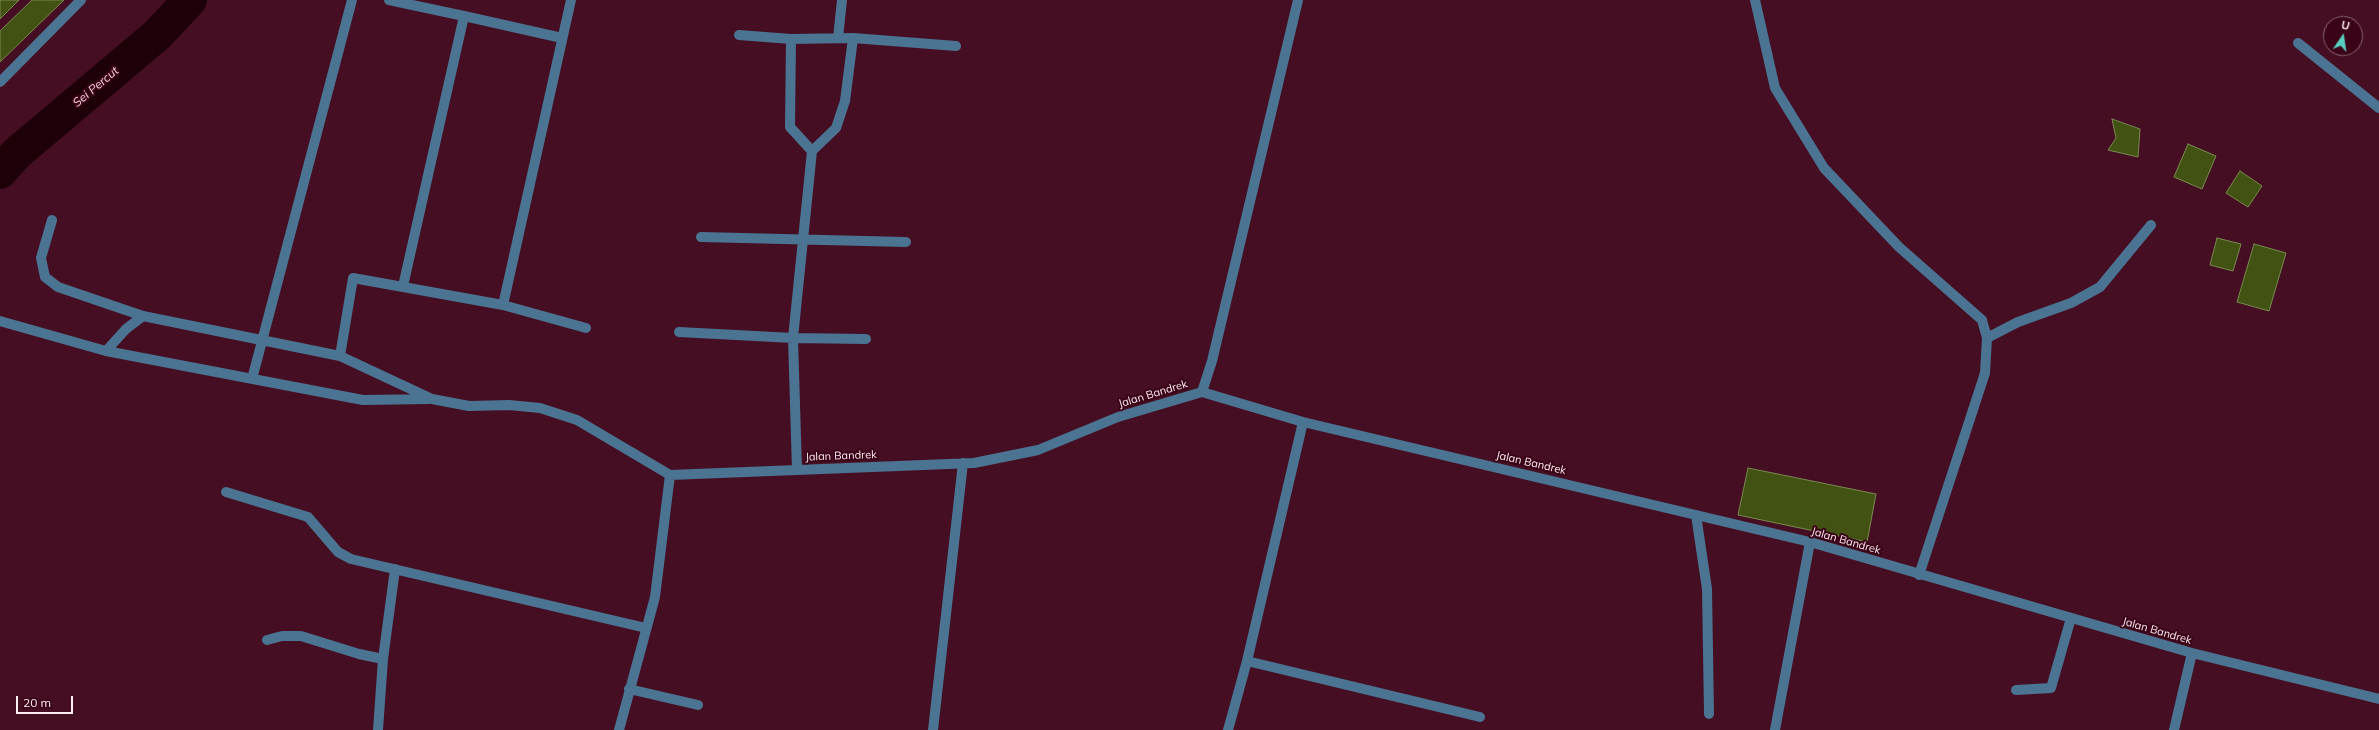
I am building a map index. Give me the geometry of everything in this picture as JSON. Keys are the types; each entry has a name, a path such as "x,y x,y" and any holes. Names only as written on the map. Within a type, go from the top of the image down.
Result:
{"street":[{"path":"0,82 81,0"},
{"path":"252,379 264,339 352,0"},
{"path":"389,0 562,38"},
{"path":"503,305 571,0"},
{"path":"838,38 842,0"},
{"path":"1202,392 1212,361 1298,0"},
{"path":"1755,0 1775,88 1824,168 1899,247 1982,320 1988,338 1984,373 1919,575"},
{"path":"403,286 464,16"},
{"path":"739,35 791,39 853,38 956,46"},
{"path":"798,470 793,338 805,239 812,151 836,128 845,101 853,38"},
{"path":"791,39 790,127 812,151"},
{"path":"2298,43 2379,108"},
{"path":"836,128 840,116"},
{"path":"52,220 41,258 45,277 58,287 143,316 264,339 340,356 432,399"},
{"path":"1988,338 2018,322 2071,303 2100,287 2151,225"},
{"path":"701,237 906,242"},
{"path":"340,356 353,278 503,305 586,328"},
{"path":"106,351 126,329 143,316"},
{"path":"1,322 106,351 363,400 432,399 468,406 510,405 540,408 577,420 670,475 655,597 619,730"},
{"path":"679,332 793,338 866,339"},
{"name":"Jalan Bandrek","path":"670,475 963,463 1038,450 1118,417 1202,392 1304,422 1810,542 1919,575 2192,653 2379,699"},
{"path":"1228,730 1247,661 1304,422"},
{"path":"933,730 963,463"},
{"path":"226,492 308,517 338,552 351,559 646,628"},
{"path":"1696,515 1707,589 1709,714"},
{"path":"1775,730 1810,542"},
{"path":"378,730 384,659 395,569"},
{"path":"2016,690 2043,690 2050,688 2071,618"},
{"path":"267,640 282,636 301,636 359,654 384,659"},
{"path":"2174,730 2192,653"},
{"path":"1247,661 1480,717"},
{"path":"629,689 698,705"}],"building":[{"path":"0,0 19,0 0,19"},
{"path":"32,0 64,0 0,62 0,31"},
{"path":"2112,119 2140,129 2138,157 2108,150 2116,138"},
{"path":"2188,144 2216,156 2202,189 2174,177"},
{"path":"2240,171 2262,186 2248,207 2226,193"},
{"path":"2217,238 2241,244 2233,271 2210,265"},
{"path":"2254,244 2286,253 2269,311 2237,302"},
{"path":"1748,468 1876,494 1867,542 1738,515"}],"waterway":[{"name":"Sei Percut","path":"0,172 17,153 157,35 190,0"}]}
